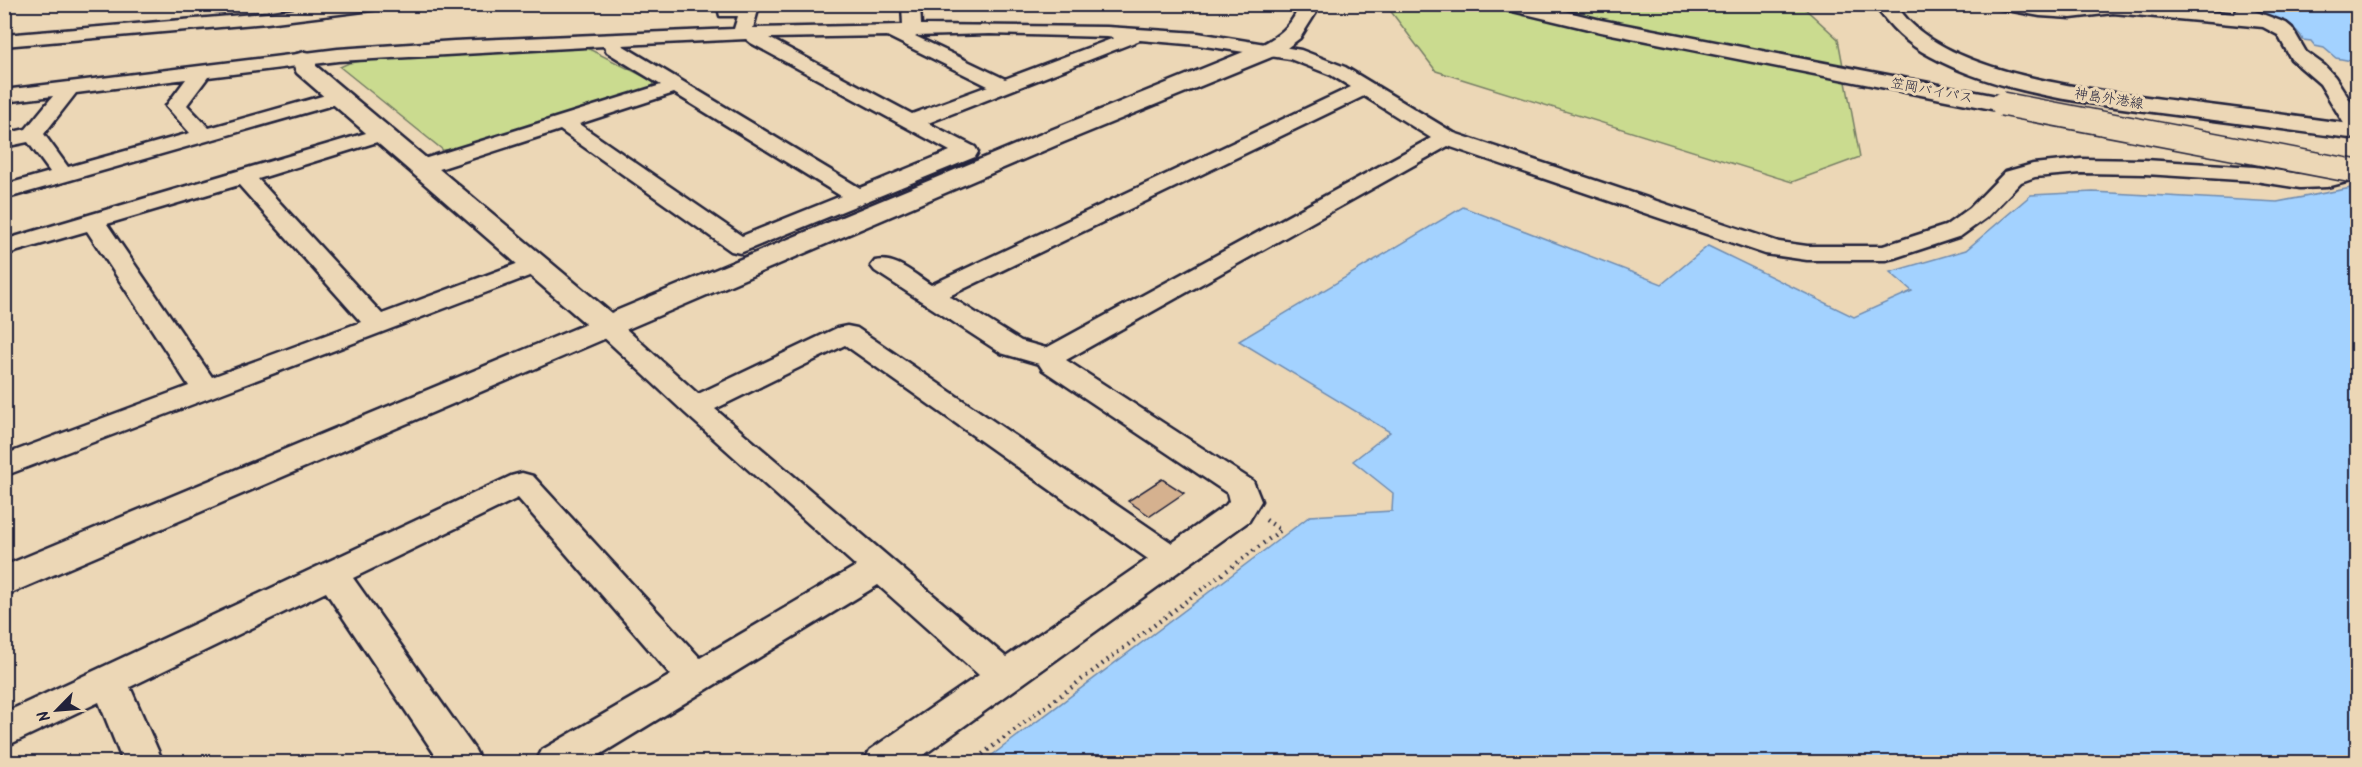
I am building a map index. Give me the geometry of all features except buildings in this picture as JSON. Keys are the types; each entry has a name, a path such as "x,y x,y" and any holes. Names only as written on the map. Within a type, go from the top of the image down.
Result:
{"main road":[{"path":"4,582 607,326 1271,49 1286,40 1303,22 1307,11 1303,4"},
{"name":"笠岡バイパス","path":"1507,4 1601,26 2358,172"},
{"name":"神島外港線","path":"1884,4 1905,32 1931,48 1996,74 2035,85 2097,97 2358,131"},
{"path":"305,59 305,68 607,326"}],"street":[{"path":"4,40 380,4"},
{"path":"564,123 740,246 967,152 749,33 743,29 749,10 726,12 728,5 722,4"},
{"path":"911,4 912,30"},
{"path":"2002,4 2040,11 2071,13 2113,8 2261,22 2280,27 2286,32 2298,55 2317,69 2328,81 2358,131"},
{"path":"2225,4 2261,22"},
{"path":"305,59 316,9"},
{"path":"4,96 200,74 305,59 454,47 749,33 891,30 1001,29 1136,33 1271,49 1318,62 1446,138 1774,249 1807,253 1885,253 1953,231 1978,213 2013,177 2033,171 2081,166 2145,167 2255,174 2300,181 2326,180 2358,172"},
{"path":"891,30 899,37 1004,86"},
{"path":"911,122 1131,38 1136,33"},
{"path":"610,40 614,48 858,197"},
{"path":"200,74 176,106 204,135"},
{"path":"422,167 677,86"},
{"path":"930,296 1365,88"},
{"path":"4,141 33,134 69,89"},
{"path":"4,192 340,97"},
{"path":"33,134 63,175"},
{"path":"4,248 383,134"},
{"path":"885,266 1011,347 1049,357 1446,138"},
{"path":"244,177 378,325"},
{"path":"93,221 206,390"},
{"path":"4,466 536,265"},
{"path":"607,326 694,407 1004,676"},
{"path":"694,407 847,334 1170,558"},
{"path":"884,762 1170,558 1238,513 1245,501 1242,488 1053,364 1049,357"},
{"path":"4,730 522,483 696,678"},
{"path":"556,762 880,568"},
{"path":"333,575 461,762"},
{"path":"109,681 143,762"}],"path":[{"path":"972,762 1281,530 1242,505"}],"green space":[{"path":"1386,5 1801,5 1838,39 1860,157 1792,182 1436,71"},
{"path":"587,48 655,82 652,87 455,151 443,150 340,67 368,60"}],"water":[{"path":"2241,5 2357,5 2357,62 2336,58 2324,48 2315,46 2311,41 2303,40 2299,33 2285,23"},
{"path":"2357,187 2357,762 983,762 1310,516 1392,511 1393,493 1353,461 1390,432 1239,341 1463,207 1662,284 1708,246 1854,317 1912,291 1890,272 1966,250 2031,195 2093,192 2277,202"}]}
